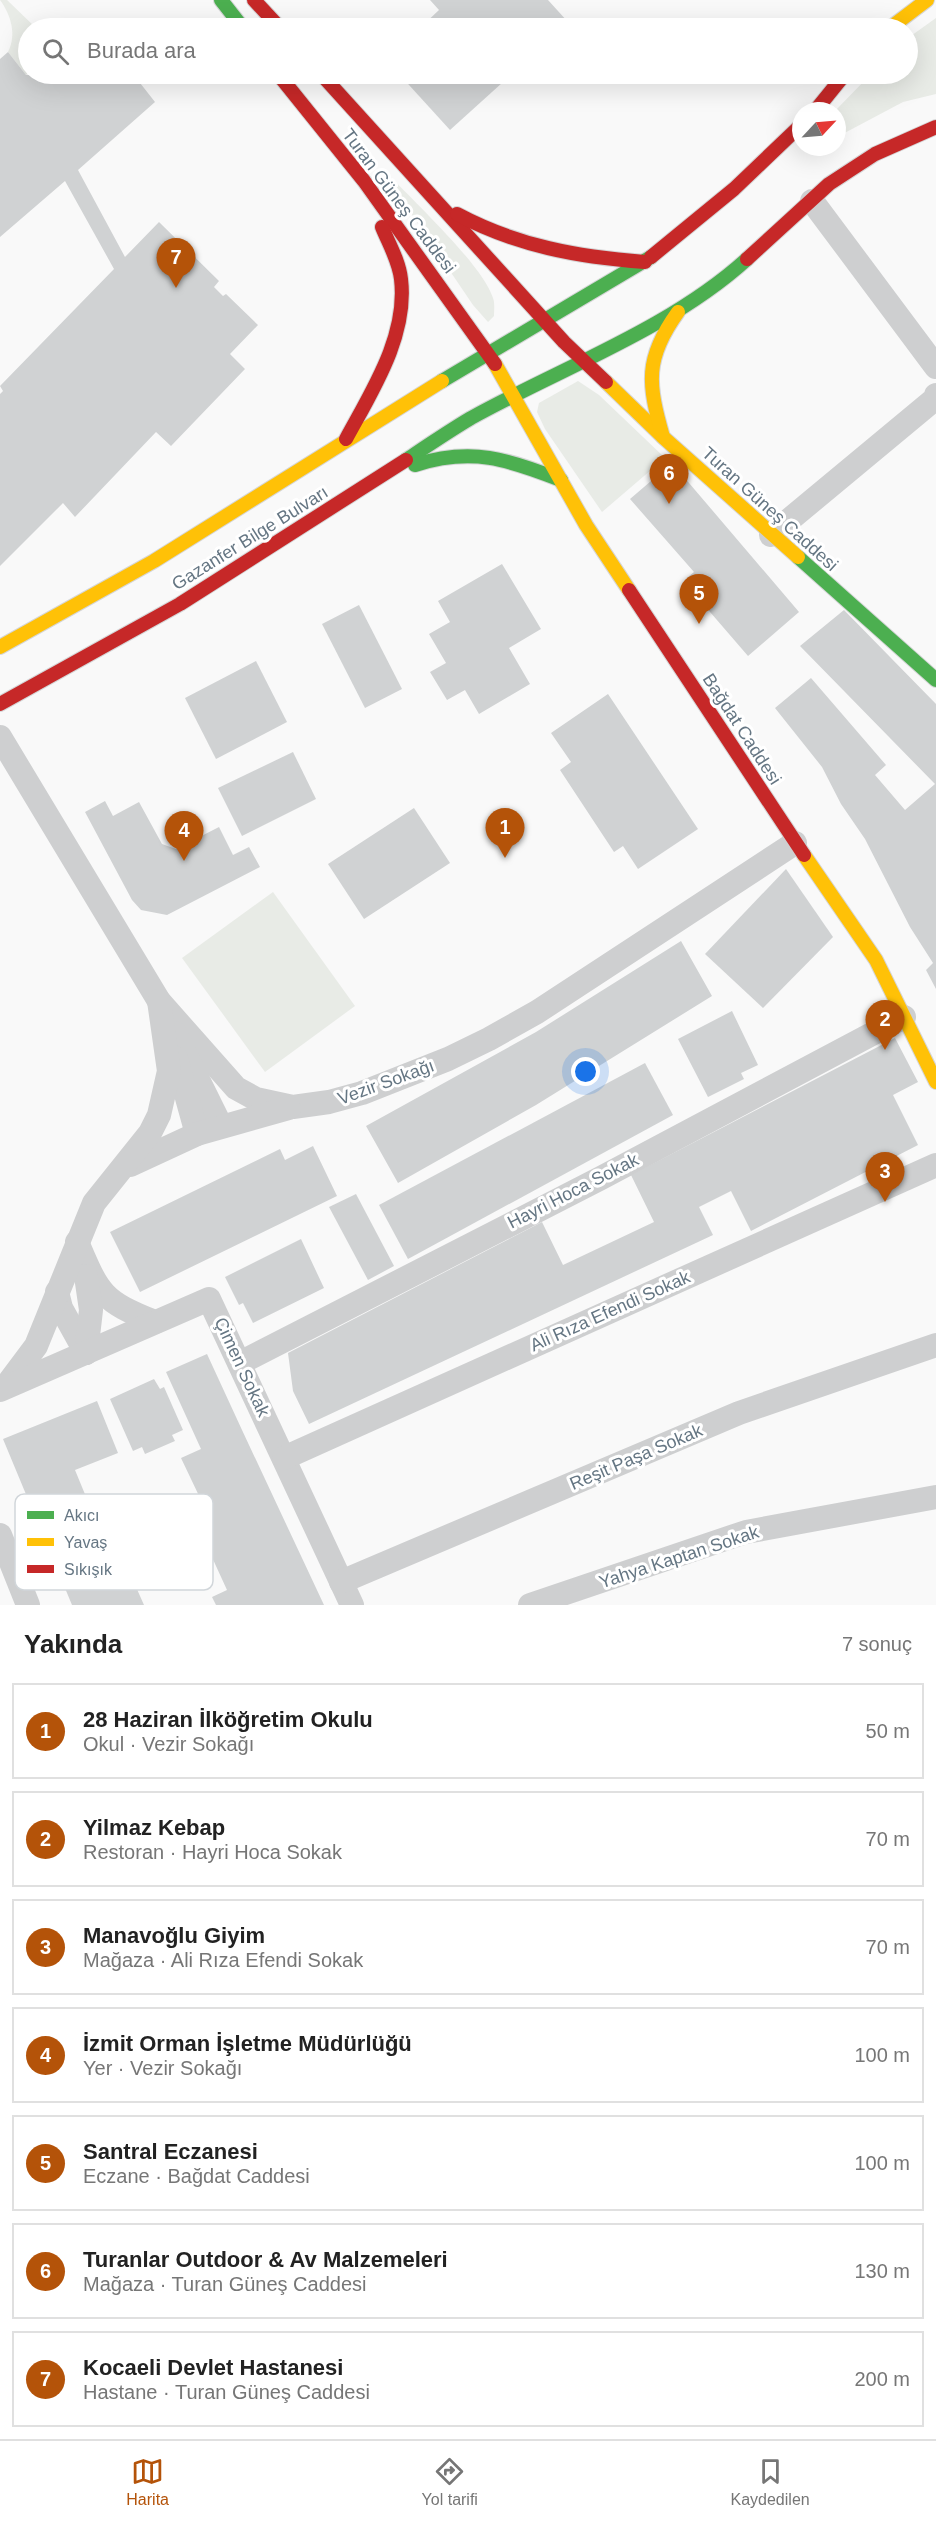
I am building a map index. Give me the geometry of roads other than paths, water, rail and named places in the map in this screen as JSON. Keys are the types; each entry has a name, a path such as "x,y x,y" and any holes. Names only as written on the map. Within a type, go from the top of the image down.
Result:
{"main road":[{"path":"221,0 235,18"},
{"path":"254,0 271,18"},
{"path":"903,18 927,0"},
{"name":"Turan Güneş Caddesi","path":"286,84 363,181 488,352 515,397"},
{"name":"Turan Güneş Caddesi","path":"330,84 543,321 664,438 936,680"},
{"path":"822,102 837,84"},
{"path":"584,361 681,307 741,264 829,184 875,154 936,126"},
{"path":"543,321 645,262 734,189 792,134"},
{"path":"345,440 375,383 402,317 401,281 397,265 363,181"},
{"path":"434,200 481,228 534,247 579,257 645,262"},
{"path":"664,438 650,383 650,363 654,347 681,307"},
{"name":"Gazanfer Bilge Bulvarı","path":"0,646 154,561 345,440 543,321"},
{"name":"Gazanfer Bilge Bulvarı","path":"0,704 180,604 470,419 584,361"},
{"name":"Bağdat Caddesi","path":"515,397 586,525 795,843 876,960 936,1082"},
{"path":"372,482 436,457 476,453 516,462 561,480"}],"street":[{"path":"812,201 936,367"},
{"path":"771,535 936,398 936,395"},
{"name":"Vezir Sokağı","path":"0,737 159,1001 236,1088 256,1099 293,1107 328,1102 362,1093 489,1039 547,1005 795,843"},
{"path":"159,1001 221,1126"},
{"path":"159,1001 197,1134"},
{"path":"2,1389 36,1346 94,1203 125,1168 150,1133 165,1095 168,1071 168,1050 159,1001"},
{"name":"Hayri Hoca Sokak","path":"240,1363 601,1178 904,1017"},
{"path":"125,1168 197,1134 293,1107"},
{"name":"Ali Rıza Efendi Sokak","path":"284,1458 936,1165"},
{"path":"77,1242 92,1278 107,1299 122,1309 155,1322"},
{"path":"77,1242 90,1291 91,1310 86,1353"},
{"path":"57,1292 61,1308 86,1353"},
{"name":"Çimen Sokak","path":"2,1389 209,1299 352,1605"},
{"name":"Reşit Paşa Sokak","path":"341,1582 739,1413 936,1345"},
{"name":"Yahya Kaptan Sokak","path":"530,1605 746,1532 936,1497"},
{"path":"0,1535 15,1572"},
{"path":"22,1590 28,1605"}],"place":[{"name":"Kocaeli Devlet Hastanesi","path":"176,288"},
{"name":"Turanlar Outdoor & Av Malzemeleri","path":"669,504"},
{"name":"Santral Eczanesi","path":"699,624"},
{"name":"28 Haziran İlköğretim Okulu","path":"505,858"},
{"name":"İzmit Orman İşletme Müdürlüğü","path":"184,861"},
{"name":"Yilmaz Kebap","path":"885,1050"},
{"name":"Manavoğlu Giyim","path":"885,1202"}]}
